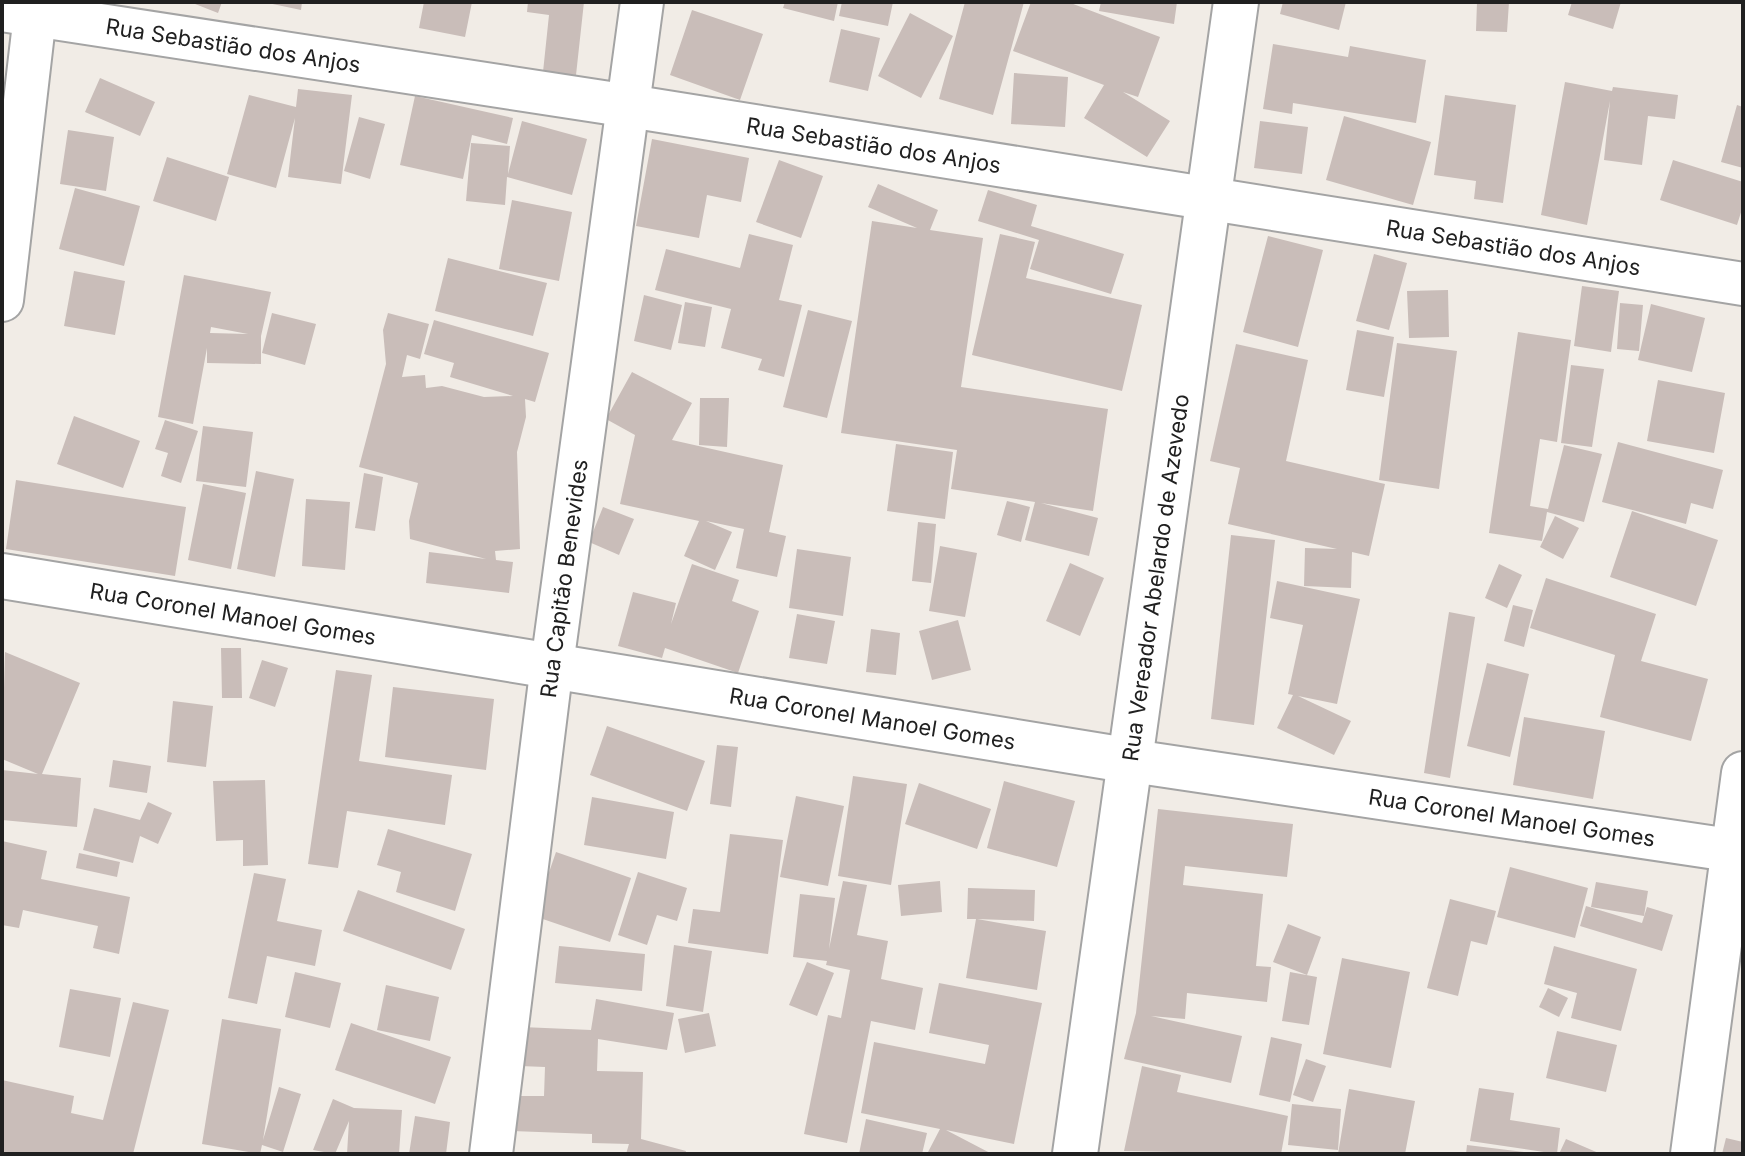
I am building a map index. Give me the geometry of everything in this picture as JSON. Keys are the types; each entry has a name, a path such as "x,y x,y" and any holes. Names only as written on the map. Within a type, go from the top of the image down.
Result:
{"street":[{"name":"Rua Capitão Benevides","path":"491,1154 552,665 642,2"},
{"name":"Rua Vereador Abelardo de Azevedo","path":"1075,1154 1236,2"},
{"name":"Rua Sebastião dos Anjos","path":"18,12 1743,284"},
{"path":"2,300 18,12"},
{"name":"Rua Coronel Manoel Gomes","path":"2,576 1132,761 1738,851"},
{"path":"1692,1154 1738,851 1743,773"}],"building":[{"path":"190,2 222,2 218,13"},
{"path":"263,2 302,2 301,10"},
{"path":"424,2 472,2 465,37 419,28"},
{"path":"528,2 584,2 576,75 543,72 549,15 527,12"},
{"path":"785,2 838,2 834,21 783,8"},
{"path":"842,2 893,2 888,26 839,16"},
{"path":"965,2 1024,2 993,115 939,99"},
{"path":"1031,2 1068,2 1160,37 1138,97 1123,92 1170,121 1147,157 1084,118 1104,85 1013,51"},
{"path":"1101,2 1177,2 1174,24 1099,11"},
{"path":"1283,2 1346,2 1339,30 1280,14"},
{"path":"1477,2 1509,2 1507,32 1476,31"},
{"path":"1572,2 1621,2 1613,29 1568,15"},
{"path":"692,10 763,34 740,100 670,75"},
{"path":"910,13 953,36 921,98 878,76"},
{"path":"841,29 880,38 868,91 829,82"},
{"path":"1273,44 1348,57 1350,46 1426,60 1416,123 1293,103 1292,114 1263,109"},
{"path":"1014,73 1068,77 1065,127 1011,124"},
{"path":"100,78 155,102 140,136 85,112"},
{"path":"1565,82 1612,91 1613,87 1678,95 1675,119 1648,116 1642,165 1604,160 1610,101 1587,225 1541,215"},
{"path":"298,89 352,95 341,184 288,177 295,118 276,188 227,174 249,95 296,107"},
{"path":"1445,95 1516,105 1503,203 1474,199 1476,181 1434,175"},
{"path":"415,96 513,118 507,144 472,135 463,179 400,165"},
{"path":"1737,105 1743,107 1743,168 1721,162"},
{"path":"1344,116 1431,142 1413,205 1326,180"},
{"path":"359,117 385,124 370,179 344,171"},
{"path":"522,121 587,139 572,195 507,177 505,205 466,201 471,143 510,146 508,174"},
{"path":"1260,121 1308,127 1302,174 1254,168"},
{"path":"68,130 114,137 106,191 60,184"},
{"path":"652,139 749,158 741,202 707,195 699,238 636,226"},
{"path":"167,157 229,177 216,221 153,201"},
{"path":"779,160 823,176 801,238 756,222"},
{"path":"1673,160 1743,182 1743,206 1737,225 1660,200"},
{"path":"878,184 938,210 930,230 983,238 961,387 1108,409 1093,511 1041,503 1098,518 1089,556 1025,540 1035,502 951,489 957,450 841,433 872,221 917,228 868,207"},
{"path":"75,188 140,206 124,266 59,249"},
{"path":"988,190 1037,205 1031,226 1124,254 1111,294 1030,269 1039,240 978,221"},
{"path":"512,200 572,212 559,281 499,269"},
{"path":"749,234 793,245 779,300 802,305 784,377 758,370 762,359 721,348 731,309 655,290 666,249 740,268"},
{"path":"1000,234 1035,242 1026,278 1142,305 1122,391 972,355"},
{"path":"1268,236 1323,250 1298,347 1243,332"},
{"path":"1374,254 1407,263 1389,330 1356,321"},
{"path":"448,258 547,283 533,336 435,311"},
{"path":"74,271 125,281 115,335 64,326"},
{"path":"184,275 271,292 261,336 261,364 207,363 207,348 193,424 158,417","holes":["211,327 248,334 210,333"]},
{"path":"1582,286 1619,291 1611,352 1574,346"},
{"path":"1448,290 1449,337 1409,338 1407,291"},
{"path":"644,295 682,305 671,350 634,341"},
{"path":"685,302 712,307 705,347 678,343"},
{"path":"1620,303 1643,305 1639,351 1617,349"},
{"path":"1651,304 1705,318 1692,372 1638,360"},
{"path":"808,310 852,321 827,418 783,407"},
{"path":"272,313 316,324 305,365 262,353"},
{"path":"388,313 429,324 420,359 407,355 402,377 425,375 426,388 442,386 484,397 513,396 450,377 454,363 424,354 434,320 549,353 535,402 525,399 526,417 517,452 520,549 495,551 496,560 513,562 509,593 426,583 429,552 486,559 410,539 409,521 418,483 359,467 386,364 383,330"},
{"path":"1357,330 1394,337 1384,397 1346,390"},
{"path":"1518,332 1571,340 1557,442 1540,439 1530,506 1548,509 1564,445 1602,454 1584,522 1547,512 1542,541 1489,533"},
{"path":"1397,343 1457,351 1439,489 1379,480"},
{"path":"1236,344 1308,360 1286,461 1385,484 1369,556 1352,552 1351,588 1304,586 1305,548 1337,549 1228,524 1240,468 1210,461"},
{"path":"1571,365 1604,369 1592,447 1561,443"},
{"path":"632,372 692,403 672,440 783,465 769,532 786,536 777,577 736,568 744,529 706,521 732,532 715,570 684,556 699,521 620,504 635,435 606,419"},
{"path":"1658,380 1725,393 1714,453 1647,441"},
{"path":"700,398 729,398 727,447 699,445"},
{"path":"74,416 140,441 123,488 57,464"},
{"path":"165,420 198,431 181,483 161,476 168,453 155,449"},
{"path":"203,426 253,432 246,487 196,481"},
{"path":"1618,442 1723,470 1713,509 1691,503 1686,524 1602,502"},
{"path":"896,444 953,452 945,519 887,511"},
{"path":"256,471 294,479 275,577 237,569"},
{"path":"364,473 383,477 375,531 355,528"},
{"path":"16,480 186,507 175,576 6,549"},
{"path":"203,484 246,493 231,569 188,560"},
{"path":"306,499 350,502 345,570 302,566"},
{"path":"1007,501 1030,507 1021,542 997,535"},
{"path":"603,507 634,519 619,555 589,542"},
{"path":"1632,511 1718,540 1696,606 1610,577"},
{"path":"1555,516 1579,528 1563,559 1540,547"},
{"path":"918,522 936,524 931,583 912,581"},
{"path":"1231,535 1275,540 1254,725 1211,719"},
{"path":"940,546 977,553 965,617 929,611"},
{"path":"797,549 851,557 843,616 789,608"},
{"path":"1070,563 1104,578 1080,636 1046,621"},
{"path":"692,564 739,580 732,601 759,611 738,673 665,648 662,658 618,646 633,592 676,603 671,624"},
{"path":"1499,564 1522,575 1507,608 1485,598"},
{"path":"1546,578 1656,614 1641,661 1708,679 1691,741 1600,717 1615,655 1530,628"},
{"path":"1277,581 1360,599 1337,704 1298,696 1351,721 1334,755 1277,728 1293,695 1288,694 1303,625 1270,618"},
{"path":"1513,605 1533,610 1524,647 1504,641"},
{"path":"1449,612 1475,617 1450,778 1424,773"},
{"path":"797,614 835,621 827,664 789,658"},
{"path":"958,620 971,670 932,680 919,631"},
{"path":"871,629 900,633 896,675 866,672"},
{"path":"221,648 241,648 242,698 222,698"},
{"path":"5,652 80,683 42,774 81,778 77,827 2,820 2,770 38,774 2,759"},
{"path":"262,660 288,668 275,707 249,698"},
{"path":"1487,663 1529,674 1510,757 1467,746"},
{"path":"336,670 372,675 359,761 452,775 445,825 347,811 338,868 308,864"},
{"path":"393,687 494,699 486,770 385,757"},
{"path":"173,701 213,706 206,767 167,762"},
{"path":"1524,717 1605,731 1593,799 1513,785"},
{"path":"607,726 705,761 687,811 590,775"},
{"path":"717,745 738,747 731,807 710,804"},
{"path":"113,760 151,766 147,793 109,787"},
{"path":"853,776 907,784 891,885 838,876"},
{"path":"265,780 268,865 243,866 243,840 216,841 213,781"},
{"path":"1004,781 1075,801 1057,867 987,848"},
{"path":"919,783 991,809 977,849 905,824"},
{"path":"796,796 844,806 828,886 780,877"},
{"path":"592,797 674,812 666,859 584,845"},
{"path":"148,802 172,813 158,844 140,836 133,863 83,850 94,808 140,820"},
{"path":"1158,809 1293,824 1287,877 1185,866 1183,885 1263,894 1256,966 1271,967 1267,1002 1187,993 1185,1019 1151,1016 1242,1036 1231,1083 1124,1059 1136,1013"},
{"path":"388,829 472,854 455,911 396,892 401,872 377,865"},
{"path":"730,834 783,840 768,954 688,943 693,909 720,912"},
{"path":"2,841 47,851 41,879 130,897 119,954 93,948 98,926 23,910 19,928 2,925"},
{"path":"556,852 631,878 610,942 534,916"},
{"path":"79,853 120,862 117,877 76,868"},
{"path":"1510,867 1588,888 1575,938 1497,917"},
{"path":"638,872 687,888 677,921 657,915 647,945 618,935"},
{"path":"254,873 286,879 277,921 322,930 315,966 267,956 257,1004 228,998"},
{"path":"843,881 867,885 857,935 888,941 881,979 923,988 915,1030 871,1021 847,1143 804,1134 828,1015 841,1018 850,970 826,965 827,961 793,957 800,894 835,898 829,949"},
{"path":"940,881 942,912 901,916 898,885"},
{"path":"1596,882 1648,891 1644,916 1591,907"},
{"path":"968,888 1035,890 1034,921 977,919 1046,931 1037,990 966,978 976,919 967,919"},
{"path":"358,890 465,929 451,970 343,931"},
{"path":"1450,899 1496,911 1487,945 1471,941 1458,996 1427,988"},
{"path":"1586,906 1642,923 1647,907 1673,915 1662,951 1580,926"},
{"path":"1288,924 1321,937 1307,975 1273,962"},
{"path":"674,945 712,951 703,1012 666,1006"},
{"path":"559,946 645,954 642,991 555,983"},
{"path":"1554,946 1637,969 1621,1031 1571,1018 1577,993 1544,984"},
{"path":"1342,958 1410,972 1391,1068 1323,1054"},
{"path":"807,962 834,973 817,1016 789,1005"},
{"path":"295,972 341,983 330,1028 285,1017"},
{"path":"1290,972 1317,977 1309,1025 1282,1021"},
{"path":"939,983 1042,1003 1014,1144 946,1130 992,1154 927,1154 940,1129 861,1113 874,1042 985,1064 989,1045 929,1033"},
{"path":"386,985 439,997 430,1041 377,1030"},
{"path":"1548,988 1568,998 1559,1017 1539,1007"},
{"path":"70,989 121,998 110,1057 59,1047"},
{"path":"596,999 674,1013 667,1050 598,1039 597,1071 643,1072 641,1139 686,1151 685,1154 626,1154 629,1144 592,1143 592,1134 512,1131 514,1096 544,1096 545,1067 520,1066 522,1027 591,1030"},
{"path":"133,1002 169,1010 133,1154 2,1154 2,1080 74,1096 71,1113 103,1120"},
{"path":"709,1013 716,1046 685,1053 678,1019"},
{"path":"222,1019 281,1029 263,1140 279,1087 301,1094 283,1152 262,1145 260,1154 202,1144"},
{"path":"351,1023 451,1057 435,1104 335,1070"},
{"path":"1557,1031 1617,1045 1606,1092 1546,1078"},
{"path":"1271,1037 1302,1044 1290,1102 1259,1095"},
{"path":"1306,1059 1326,1066 1313,1102 1293,1095"},
{"path":"1142,1066 1181,1075 1177,1092 1288,1116 1281,1154 1124,1151"},
{"path":"1479,1088 1514,1093 1510,1120 1560,1128 1557,1154 1470,1141"},
{"path":"1349,1089 1415,1101 1405,1154 1338,1154"},
{"path":"333,1099 354,1108 402,1110 399,1154 347,1154 349,1121 335,1154 313,1150"},
{"path":"1292,1104 1341,1109 1338,1150 1288,1145"},
{"path":"415,1116 450,1122 446,1154 409,1154"},
{"path":"866,1119 927,1133 922,1154 859,1154"},
{"path":"1726,1138 1743,1142 1743,1154 1722,1154"},
{"path":"1566,1139 1601,1154 1559,1154"},
{"path":"1467,1145 1524,1152 1524,1154 1466,1154"}]}
